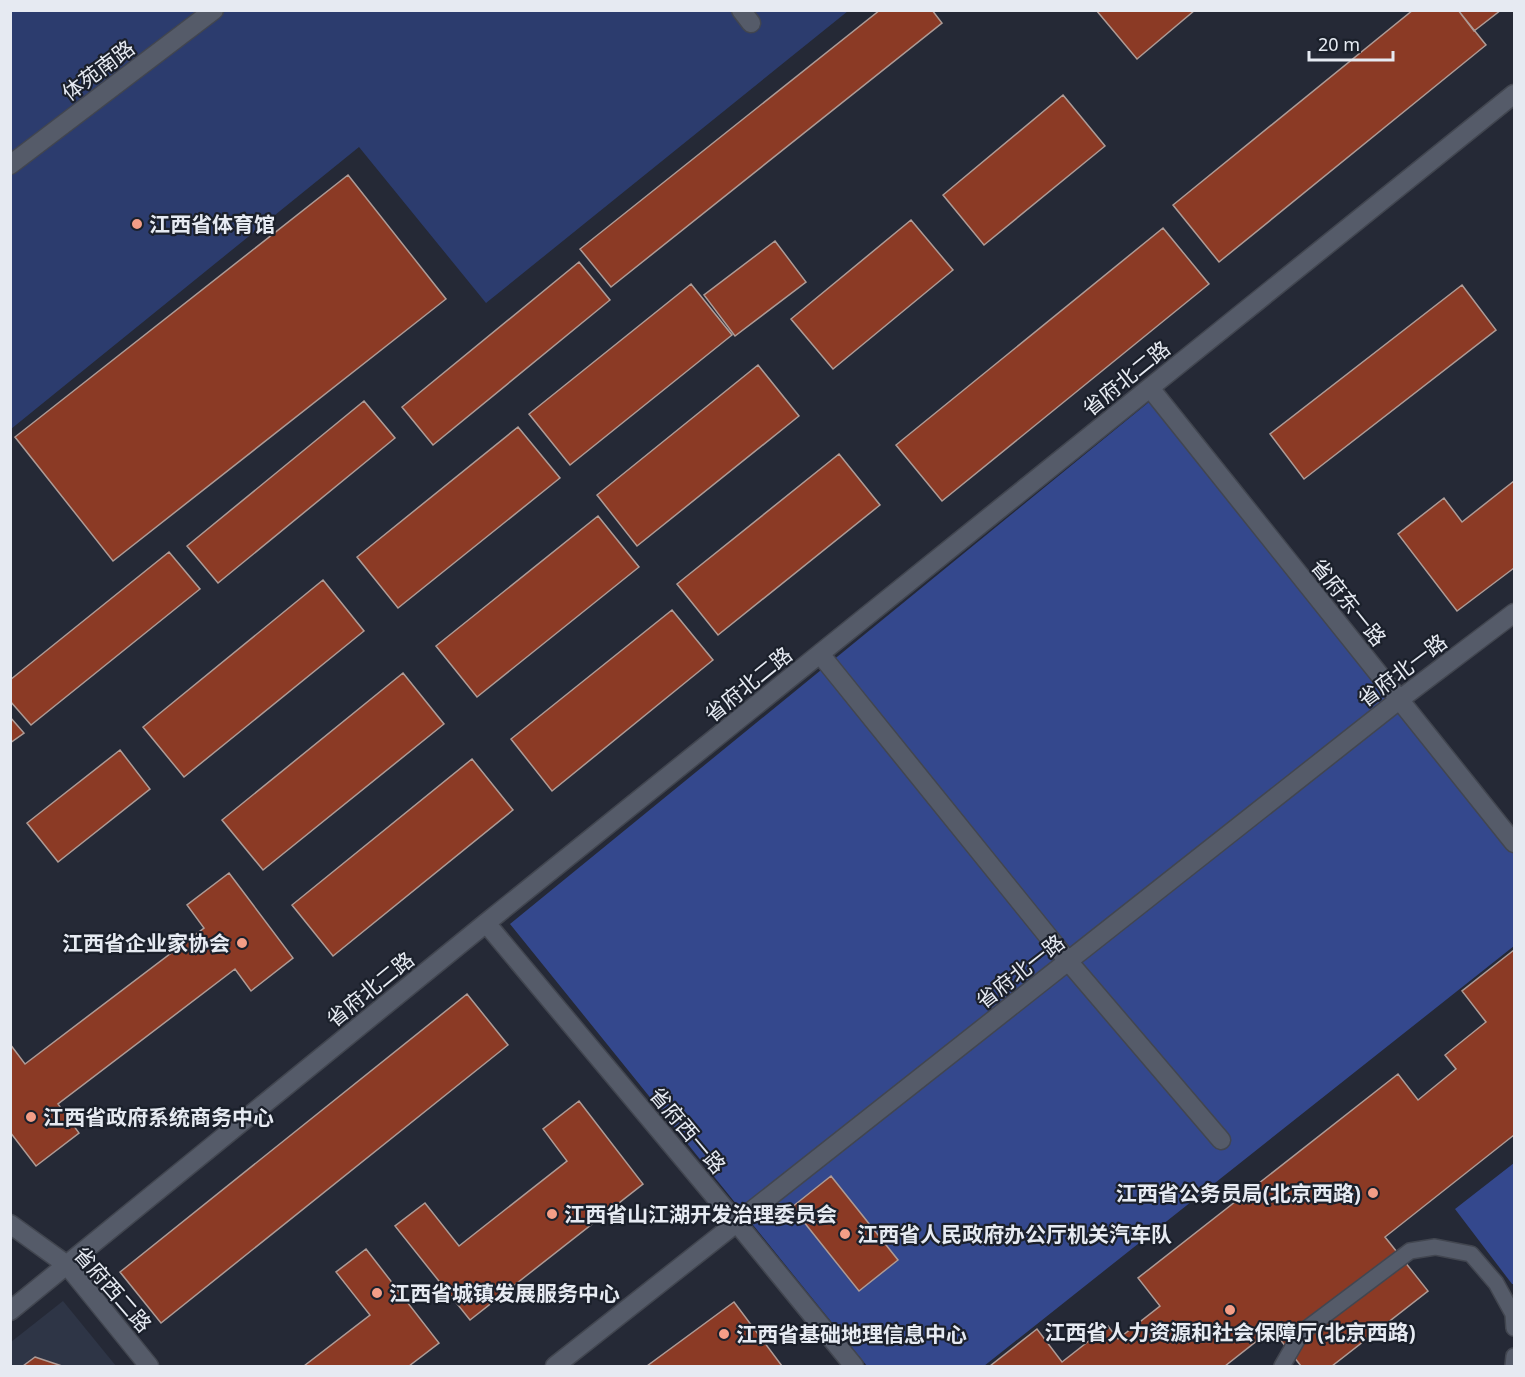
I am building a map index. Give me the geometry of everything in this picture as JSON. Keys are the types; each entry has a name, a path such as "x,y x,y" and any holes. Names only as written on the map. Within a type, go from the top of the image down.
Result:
{"street":[{"name":"体苑南路","path":"10,165 214,10"},
{"name":"省府北二路","path":"10,1311 486,923 1515,94"},
{"name":"省府东一路","path":"1150,388 1515,843"},
{"name":"省府北一路","path":"555,1366 1399,700 1515,613"},
{"path":"820,654 1068,961 1221,1140"},
{"name":"省府西一路","path":"486,923 854,1366"},
{"name":"省府西二路","path":"10,1224 67,1265 149,1366"}],"lane":[{"path":"1282,1366 1301,1333 1410,1251 1435,1247 1471,1254 1496,1282 1513,1314 1515,1328"},
{"path":"1513,1366 1515,1356"}],"shaded area":[{"name":"江西省体育馆","path":"11,11 848,11 486,303 359,147 11,429"},
{"path":"1149,402 1514,853 1514,946 984,1366 867,1366 510,924"},
{"path":"1514,1163 1514,1284 1512,1284 1455,1209"},
{"path":"63,1301 116,1366 11,1366 11,1342"}],"building":[{"path":"880,10 932,10 942,23 611,287 580,249"},
{"path":"1096,10 1195,10 1137,59"},
{"path":"1413,10 1458,10 1486,45 1219,262 1173,205"},
{"path":"1458,10 1501,10 1474,31"},
{"path":"1063,95 1105,146 984,245 943,195"},
{"path":"348,175 446,299 113,561 15,437"},
{"path":"911,220 953,270 833,369 791,319"},
{"path":"1163,228 1209,284 942,501 896,445"},
{"path":"775,241 806,282 735,336 704,295"},
{"path":"579,262 610,300 433,445 402,407"},
{"path":"691,284 732,335 570,465 529,414"},
{"path":"1462,285 1496,330 1304,479 1270,434"},
{"path":"758,365 799,416 637,546 597,495"},
{"path":"364,401 395,438 218,583 187,546"},
{"path":"518,427 560,478 398,608 357,557"},
{"path":"839,454 880,505 718,635 677,584"},
{"path":"1514,481 1514,568 1457,611 1398,534 1444,498 1462,522"},
{"path":"598,516 639,567 477,697 436,646"},
{"path":"169,552 200,589 31,725 10,701 10,680"},
{"path":"323,580 364,631 184,777 143,727"},
{"path":"672,610 713,660 552,791 511,739"},
{"path":"403,673 444,724 263,870 222,820"},
{"path":"10,717 24,733 10,743"},
{"path":"120,750 150,789 58,862 27,823"},
{"path":"472,759 513,810 333,956 292,905"},
{"path":"229,873 293,958 251,991 235,969 58,1104 79,1133 36,1166 10,1132 10,1044 25,1064 204,928 187,905"},
{"path":"1514,950 1514,1135 1385,1237 1428,1291 1332,1366 1301,1366 1272,1329 1225,1366 990,1366 1037,1329 1062,1362 1108,1326 1118,1339 1160,1306 1138,1278 1398,1074 1418,1100 1456,1069 1445,1055 1486,1022 1462,991"},
{"path":"467,994 508,1045 161,1323 120,1272"},
{"name":"江西省山江湖开发治理委员会","path":"579,1101 643,1184 470,1320 395,1226 425,1203 459,1246 567,1161 543,1129"},
{"name":"江西省人民政府办公厅机关汽车队","path":"831,1176 898,1260 859,1291 792,1207"},
{"name":"江西省城镇发展服务中心","path":"366,1249 439,1343 409,1366 304,1366 370,1315 336,1272"},
{"name":"江西省基础地理信息中心","path":"734,1302 782,1366 647,1366"},
{"path":"35,1357 62,1366 23,1366"}],"place":[{"name":"江西省体育馆","path":"137,224"},
{"name":"江西省企业家协会","path":"242,943"},
{"name":"江西省政府系统商务中心","path":"31,1117"},
{"name":"江西省公务员局(北京西路)","path":"1373,1193"},
{"name":"江西省山江湖开发治理委员会","path":"552,1214"},
{"name":"江西省人民政府办公厅机关汽车队","path":"845,1234"},
{"name":"江西省城镇发展服务中心","path":"377,1293"},
{"name":"江西省人力资源和社会保障厅(北京西路)","path":"1230,1310"},
{"name":"江西省基础地理信息中心","path":"724,1334"}]}
